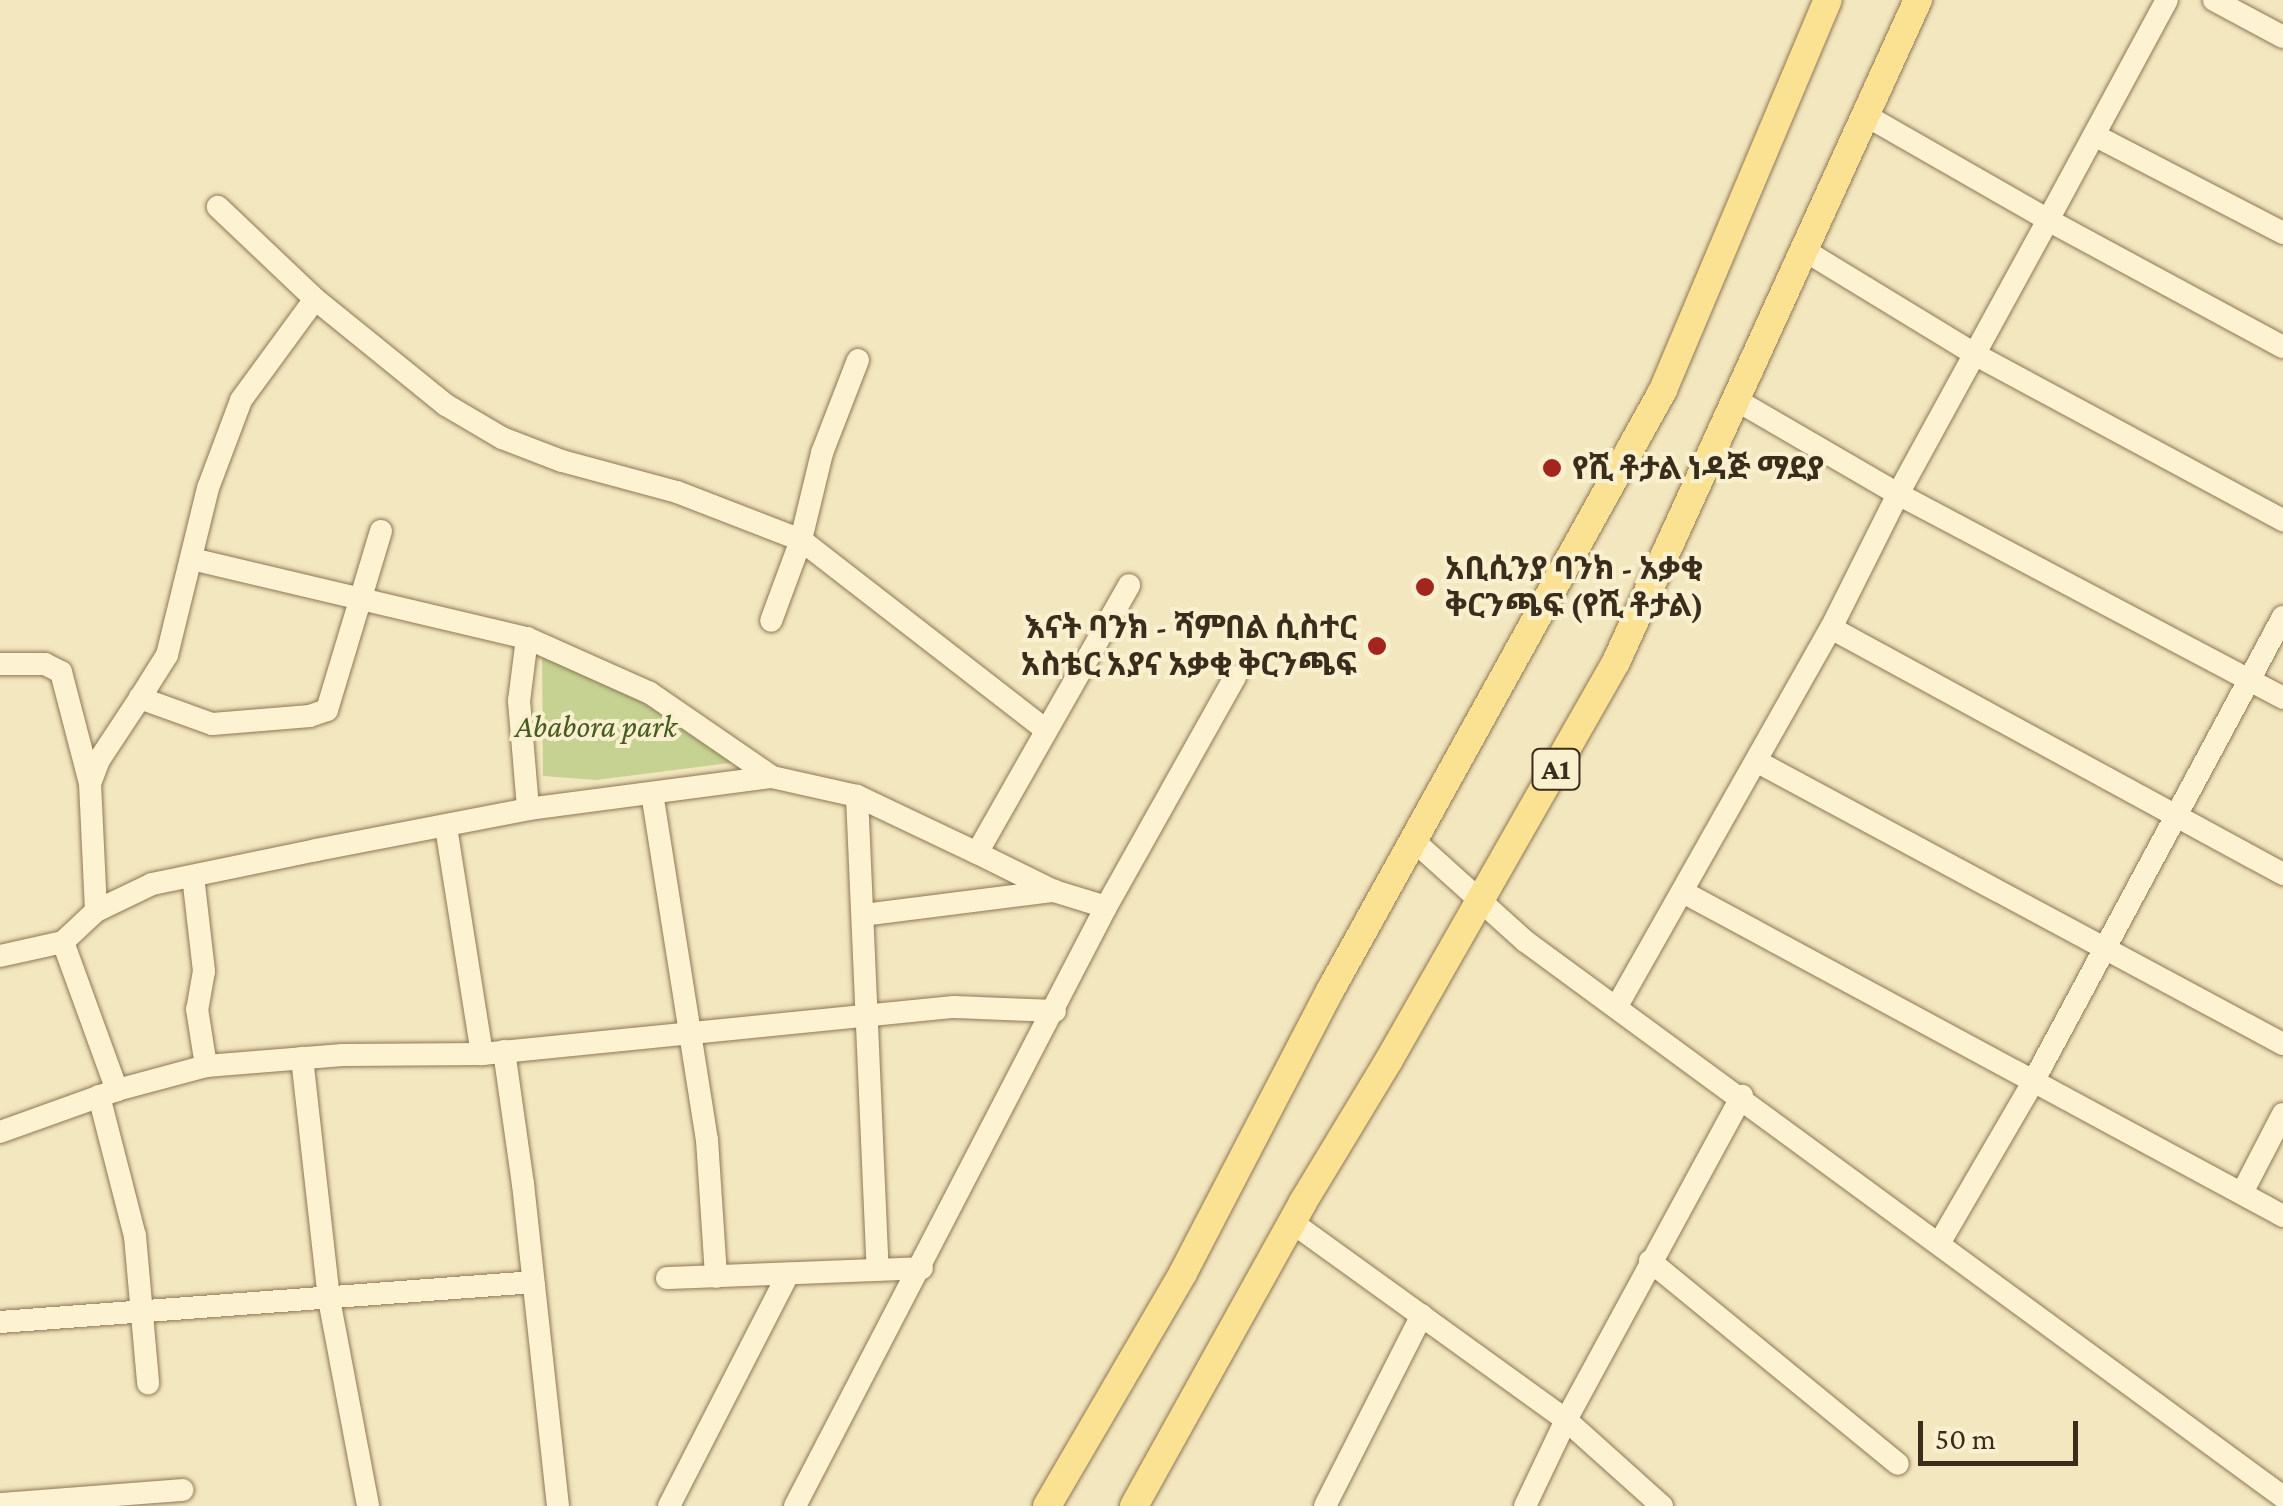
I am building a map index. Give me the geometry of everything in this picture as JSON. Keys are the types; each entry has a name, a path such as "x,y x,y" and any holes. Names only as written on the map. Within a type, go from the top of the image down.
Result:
{"main road":[{"path":"1048,1506 1182,1274 1414,841 1663,390 1828,0"},
{"name":"A1","path":"1134,1506 1292,1223 1616,662 1738,402 1918,0"}],"street":[{"path":"1616,1006 1831,628 1898,494 2167,0"},
{"path":"2214,0 2283,37"},
{"path":"1865,116 2283,347"},
{"path":"2094,135 2283,233"},
{"path":"218,207 315,299 446,405 502,438 562,462 677,492 800,540 1045,729"},
{"path":"1804,250 1976,355 2283,520"},
{"path":"90,783 99,760 168,654 208,488 240,400 315,299"},
{"path":"771,621 800,540 822,453 858,360"},
{"path":"1738,402 1898,494 2283,698"},
{"path":"140,698 212,724 320,715 332,703 381,531"},
{"path":"192,559 527,638 650,693 772,777"},
{"path":"977,853 1129,585"},
{"path":"1940,1242 2033,1082 2283,618"},
{"path":"1831,628 2283,874"},
{"path":"527,638 519,701 528,809"},
{"path":"0,664 45,664 61,672 90,783 96,911"},
{"path":"796,1506 1106,908 1235,677"},
{"path":"1756,761 2283,1044"},
{"path":"0,956 63,942 96,911 135,888 528,809 772,777 857,796 1054,891 1106,908"},
{"path":"652,793 707,1140 716,1277"},
{"path":"857,796 878,1270"},
{"path":"446,827 493,1052 534,1282 558,1506"},
{"path":"1414,841 1525,941 1742,1096 2283,1496"},
{"path":"193,876 204,971 197,1008 206,1066"},
{"path":"863,915 1054,891"},
{"path":"1683,892 2283,1216"},
{"path":"63,942 108,1093 132,1221 148,1383"},
{"path":"0,1132 108,1093 206,1066 302,1058 493,1052 954,1007 1055,1010"},
{"path":"302,1058 328,1298 368,1506"},
{"path":"1524,1506 1650,1261 1742,1096"},
{"path":"2242,1193 2283,1114"},
{"path":"1292,1223 1566,1420 1662,1506"},
{"path":"1650,1261 1898,1464"},
{"path":"667,1278 922,1268"},
{"path":"669,1506 788,1274"},
{"path":"0,1322 534,1282"},
{"path":"1325,1506 1422,1315"},
{"path":"0,1504 182,1490"}],"green space":[{"name":"Ababora park","path":"542,644 584,660 737,762 596,780 543,776"}],"place":[{"name":"የሺ ቶታል ነዳጅ ማደያ","path":"1552,468"},
{"name":"አቢሲንያ ባንክ - አቃቂ ቅርንጫፍ (የሺ ቶታል)","path":"1425,587"},
{"name":"እናት ባንክ - ሻምበል ሲስተር አስቴር አያና አቃቂ ቅርንጫፍ","path":"1377,646"}]}
